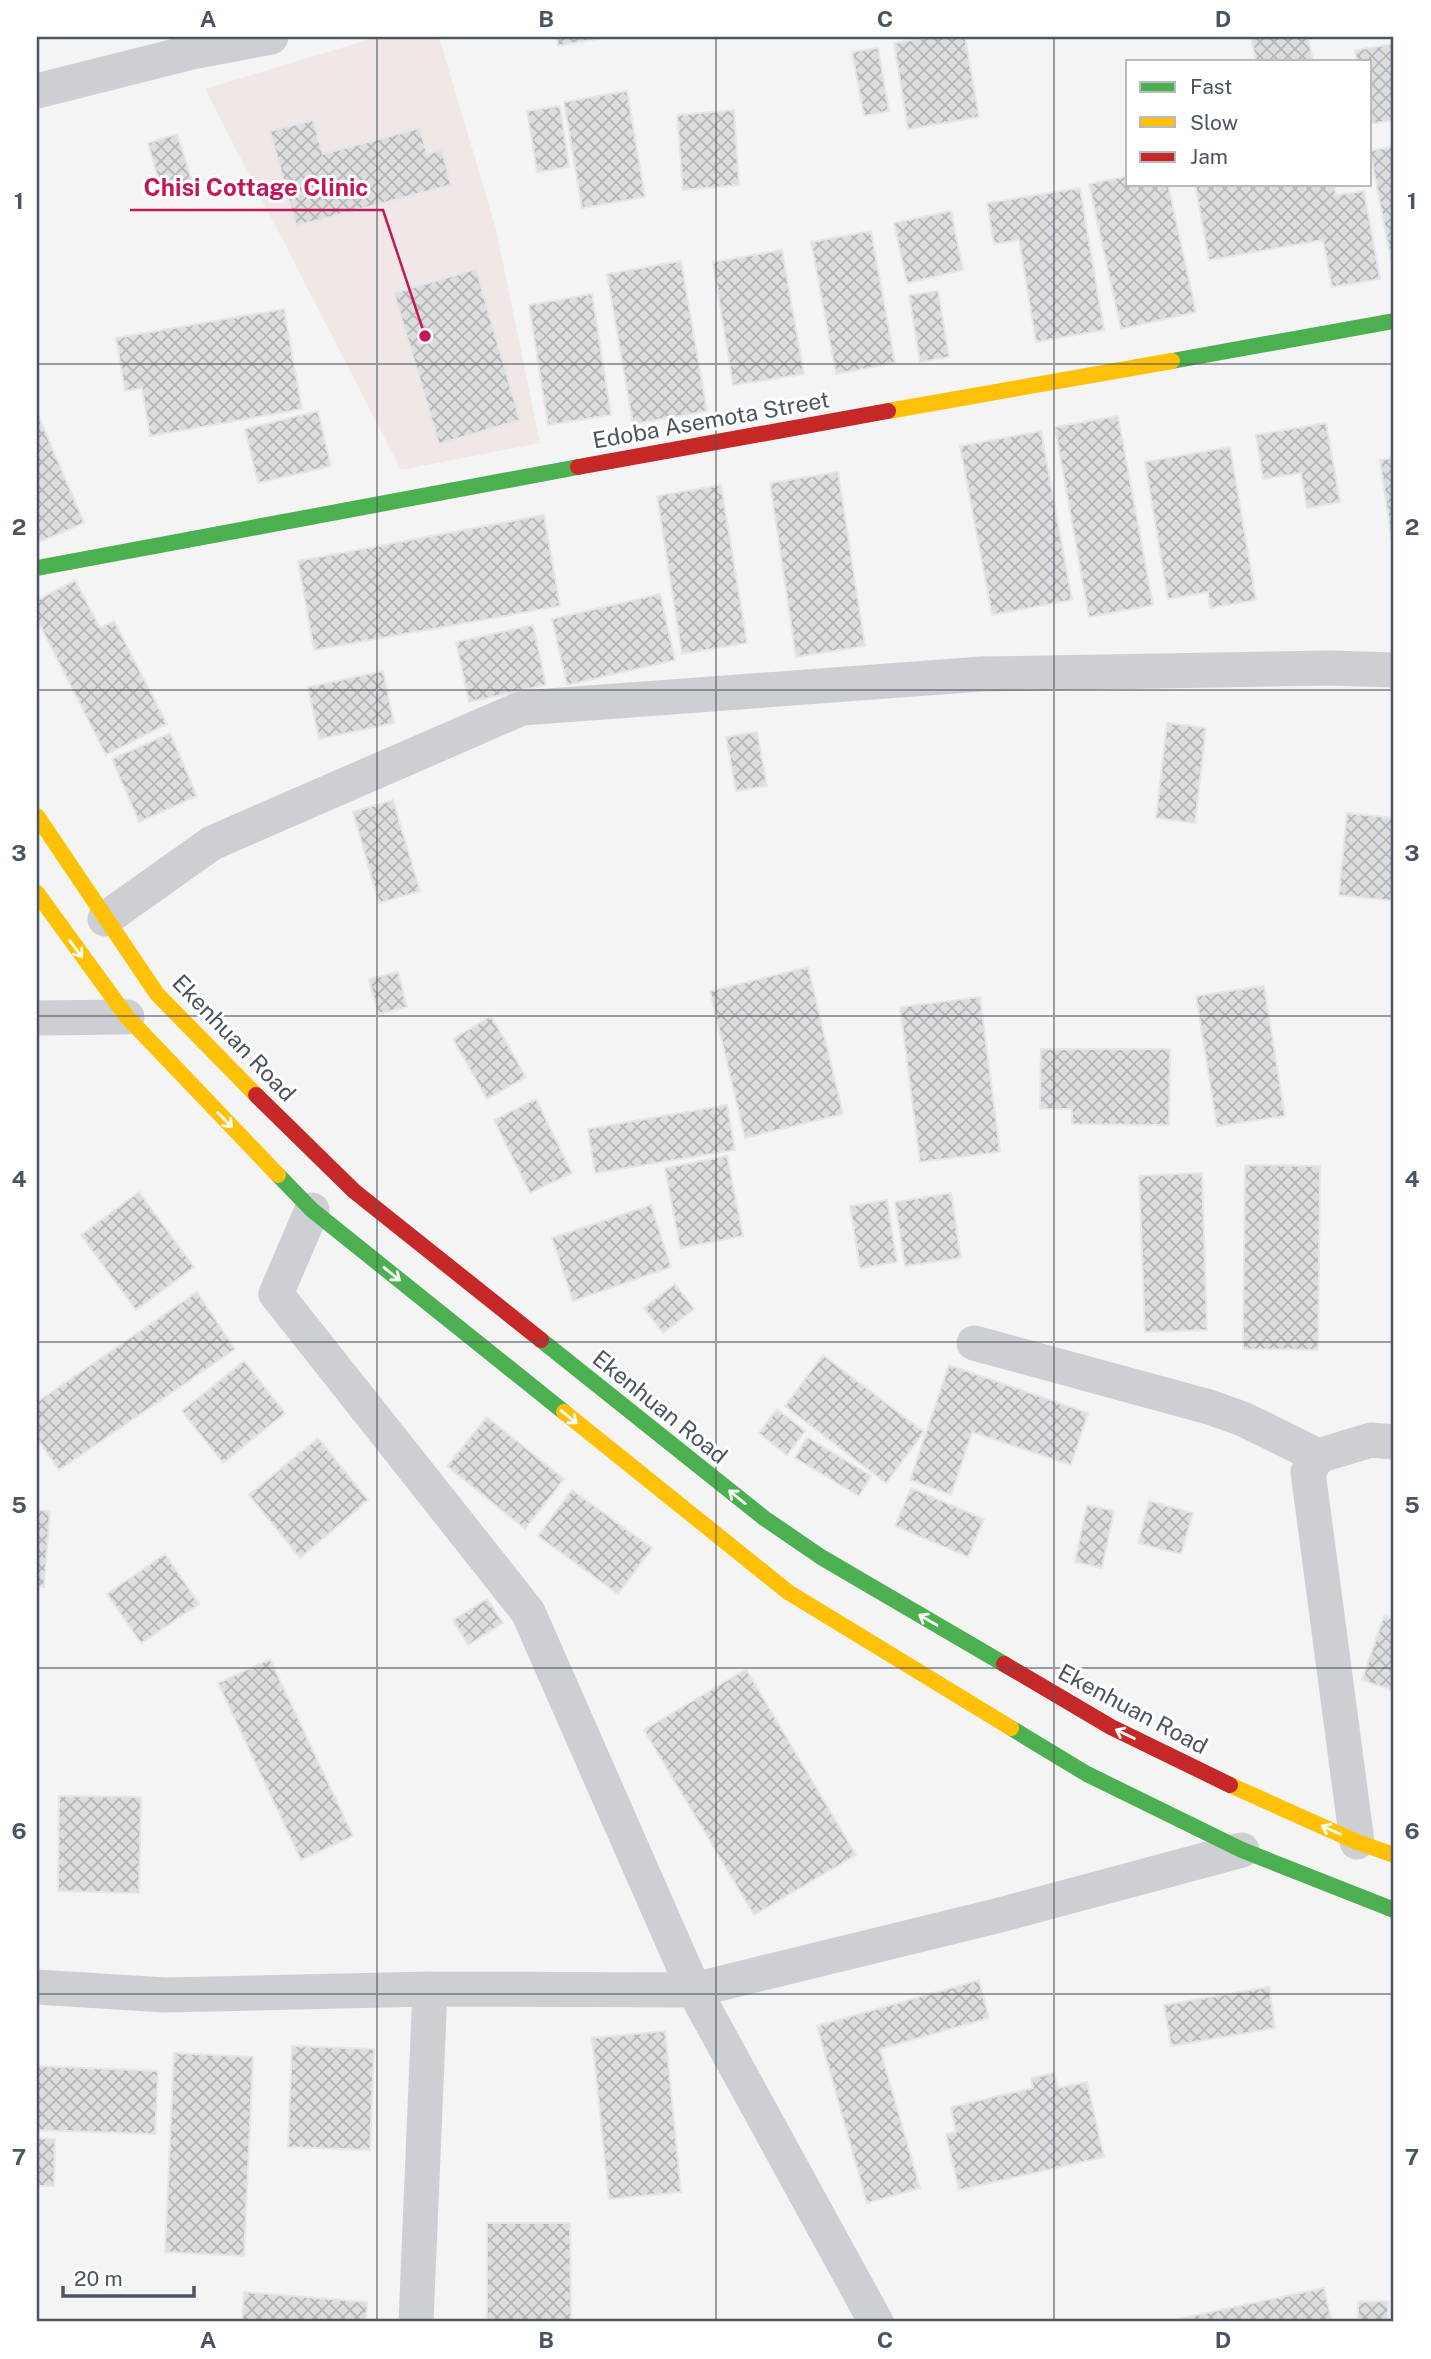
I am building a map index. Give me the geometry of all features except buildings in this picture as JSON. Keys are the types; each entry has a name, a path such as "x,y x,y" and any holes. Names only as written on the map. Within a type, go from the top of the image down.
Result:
{"main road":[{"name":"Edoba Asemota Street","path":"37,568 657,453 1394,321"},
{"name":"Ekenhuan Road","path":"37,816 157,994 197,1037 354,1191 764,1518 821,1557 1111,1727 1258,1798 1357,1842 1394,1855"},
{"path":"37,893 127,1017 312,1210 788,1592 1087,1774 1242,1850 1394,1910"}],"street":[{"path":"37,91 190,44 271,37"},
{"path":"105,919 212,843 522,708 982,674 1330,668 1394,670"},
{"path":"37,1018 127,1017"},
{"path":"312,1210 276,1294 528,1612 694,1990 876,2322"},
{"path":"974,1343 1209,1407 1243,1419 1318,1456"},
{"path":"1357,1842 1308,1472 1318,1456 1371,1440 1394,1442"},
{"path":"37,1987 164,1995 430,1989 694,1990 996,1916 1242,1850"},
{"path":"416,2322 430,1989"}],"shaded area":[{"path":"377,37 439,37 496,229 540,443 401,470 205,89"}],"traffic: fast":[{"path":"1172,361 1394,321"},
{"path":"37,568 578,467"},
{"path":"278,1175 312,1210 564,1412"},
{"path":"541,1340 764,1518 821,1557 1004,1664"},
{"path":"1011,1728 1087,1774 1242,1850 1394,1910"}],"traffic: slow":[{"path":"888,411 1172,361"},
{"path":"37,816 157,994 256,1095"},
{"path":"37,893 127,1017 278,1175"},
{"path":"564,1412 788,1592 1011,1728"},
{"path":"1230,1785 1357,1842 1394,1855"}],"traffic: jam":[{"path":"578,467 888,411"},
{"path":"256,1095 354,1191 541,1340"},
{"path":"1004,1664 1111,1727 1230,1785"}],"place":[{"name":"Chisi Cottage Clinic","path":"425,336"}]}
